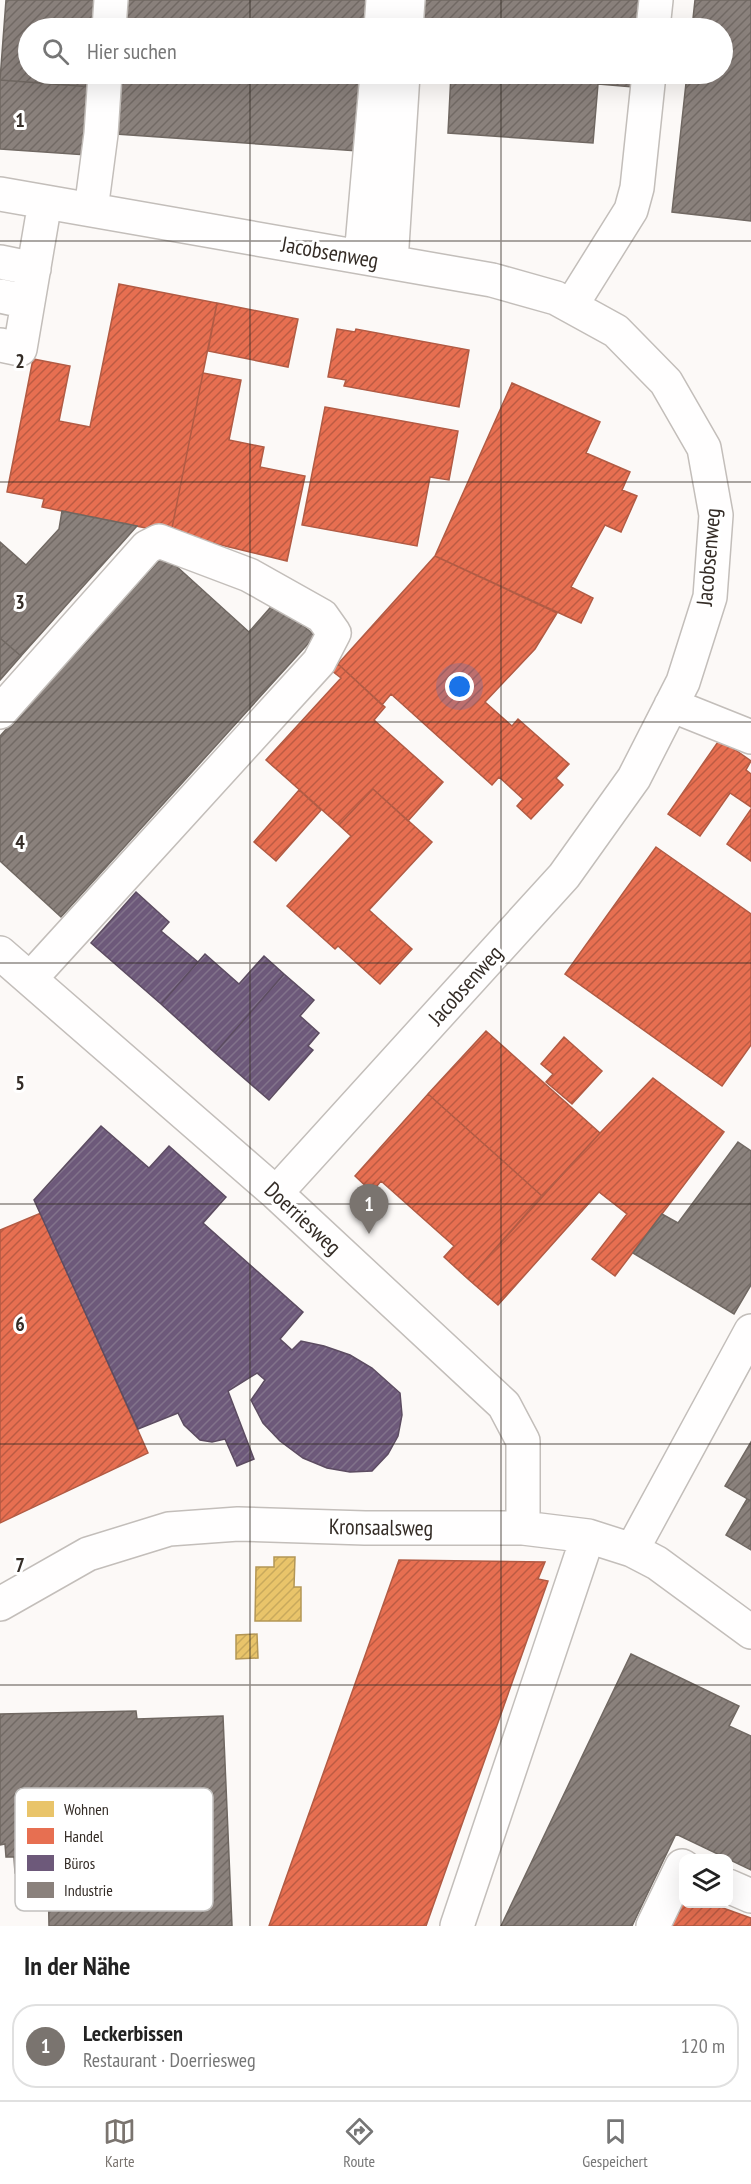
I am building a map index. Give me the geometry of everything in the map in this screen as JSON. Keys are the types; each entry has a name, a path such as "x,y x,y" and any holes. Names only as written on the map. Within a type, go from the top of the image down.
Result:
{"street":[{"path":"110,18 111,0"},
{"path":"382,18 383,0"},
{"path":"407,18 408,0"},
{"path":"654,18 656,0"},
{"path":"91,210 101,134 104,84"},
{"path":"376,260 377,84"},
{"path":"376,260 402,84"},
{"path":"571,306 631,210 639,178 648,84"},
{"name":"Jacobsenweg","path":"0,194 492,280 556,298 616,331 666,382 704,448 716,515 710,597 683,682 634,778 564,876 276,1193"},
{"path":"10,318 34,269 45,202"},
{"path":"0,262 34,269"},
{"path":"0,712 147,547 159,541 249,575 322,616 334,633 319,662 30,980"},
{"path":"671,705 751,737"},
{"name":"Doerriesweg","path":"0,953 276,1193 504,1405 523,1441 523,1528"},
{"path":"632,1550 751,1331"},
{"name":"Kronsaalsweg","path":"0,1604 88,1554 169,1529 238,1524 365,1528 523,1528 588,1536 632,1550 657,1563 751,1632"},
{"path":"457,1926 588,1536"},
{"path":"653,1926 679,1872"},
{"path":"733,1888 751,1896"}],"building: Wohnen":[{"path":"274,1557 295,1557 294,1587 301,1587 301,1621 255,1621 256,1567 274,1567"},
{"path":"257,1634 258,1658 236,1659 236,1635"}],"building: Handel":[{"path":"119,284 217,303 171,533 42,507 44,499 7,492 33,359 70,366 59,421 90,427"},
{"path":"217,303 298,319 288,367 208,351"},
{"path":"337,329 355,332 356,329 469,350 459,407 344,386 346,380 328,377"},
{"path":"203,373 241,380 229,440 264,447 260,467 305,476 287,561 171,533"},
{"path":"512,383 600,422 586,453 630,472 622,490 637,496 621,532 605,525 571,587 593,598 581,623 435,556"},
{"path":"325,407 458,431 449,480 430,477 417,546 302,525"},
{"path":"435,556 557,613 535,649 485,702 512,726 518,719 569,764 556,778 563,785 531,819 517,806 523,799 499,777 492,785 391,694 382,705 338,664"},
{"path":"338,664 385,707 374,720 443,782 408,821 373,789 339,825 266,760 341,678 332,671"},
{"path":"720,739 751,761 746,770 751,774 751,807 730,793 700,836 668,814"},
{"path":"373,789 432,842 369,910 412,949 380,984 338,946 335,949 287,906 351,836 339,825"},
{"path":"299,790 321,810 276,861 254,842"},
{"path":"751,809 751,861 727,844"},
{"path":"656,847 751,914 751,1045 722,1086 565,974"},
{"path":"486,1031 600,1133 542,1196 428,1094"},
{"path":"564,1037 602,1071 572,1104 546,1082 553,1074 541,1064"},
{"path":"653,1078 724,1132 615,1276 592,1259 627,1214 599,1192 498,1305 468,1279"},
{"path":"428,1094 542,1196 468,1279 444,1257 454,1246 381,1181 372,1192 355,1176"},
{"path":"41,1213 148,1453 0,1523 0,1230"},
{"path":"399,1560 545,1562 538,1579 548,1581 426,1926 269,1926"},
{"path":"679,1902 679,1908 723,1908 751,1918 751,1926 666,1926"}],"building: Büros":[{"path":"136,892 169,922 161,931 198,962 161,1004 91,943"},
{"path":"205,954 239,984 264,956 284,974 215,1053 161,1004"},
{"path":"284,974 314,1000 300,1016 319,1033 308,1046 313,1050 269,1100 215,1053"},
{"path":"101,1126 149,1168 169,1146 226,1197 203,1223 303,1312 280,1339 292,1350 301,1341 350,1355 372,1368 400,1393 402,1415 398,1436 388,1454 372,1471 350,1472 327,1468 303,1458 280,1441 263,1423 251,1400 265,1380 257,1373 228,1391 254,1459 237,1466 225,1439 212,1442 200,1440 184,1425 178,1413 138,1429 34,1200"}],"building: Industrie":[{"path":"6,0 98,0 97,18 18,18 18,81 0,80"},
{"path":"125,0 368,0 367,18 124,18"},
{"path":"421,0 639,0 638,18 420,18"},
{"path":"695,0 751,0 751,221 672,212 686,84 733,84 733,18 693,18"},
{"path":"0,80 18,81 18,84 92,87 87,155 0,149"},
{"path":"53,84 92,84 92,87"},
{"path":"119,84 362,84 358,151 116,134"},
{"path":"450,84 598,84 593,143 448,133"},
{"path":"598,84 633,84 633,87"},
{"path":"62,511 137,526 21,656 0,638 0,542 26,565 59,529"},
{"path":"164,555 249,632 276,601 315,636 61,917 0,861 0,736"},
{"path":"0,638 21,656 0,680"},
{"path":"738,1142 751,1151 751,1285 734,1314 633,1253 662,1214 678,1223"},
{"path":"751,1442 751,1501 725,1486"},
{"path":"747,1499 751,1501 751,1550 726,1535"},
{"path":"631,1654 739,1706 729,1726 751,1736 751,1870 733,1861 733,1854 718,1854 676,1834 632,1926 501,1926"},
{"path":"136,1711 137,1719 223,1716 232,1926 49,1926 49,1911 213,1911 213,1788 15,1788 15,1873 14,1857 6,1857 5,1844 0,1845 0,1714"}],"place":[{"name":"Leckerbissen","path":"369,1234"}]}
